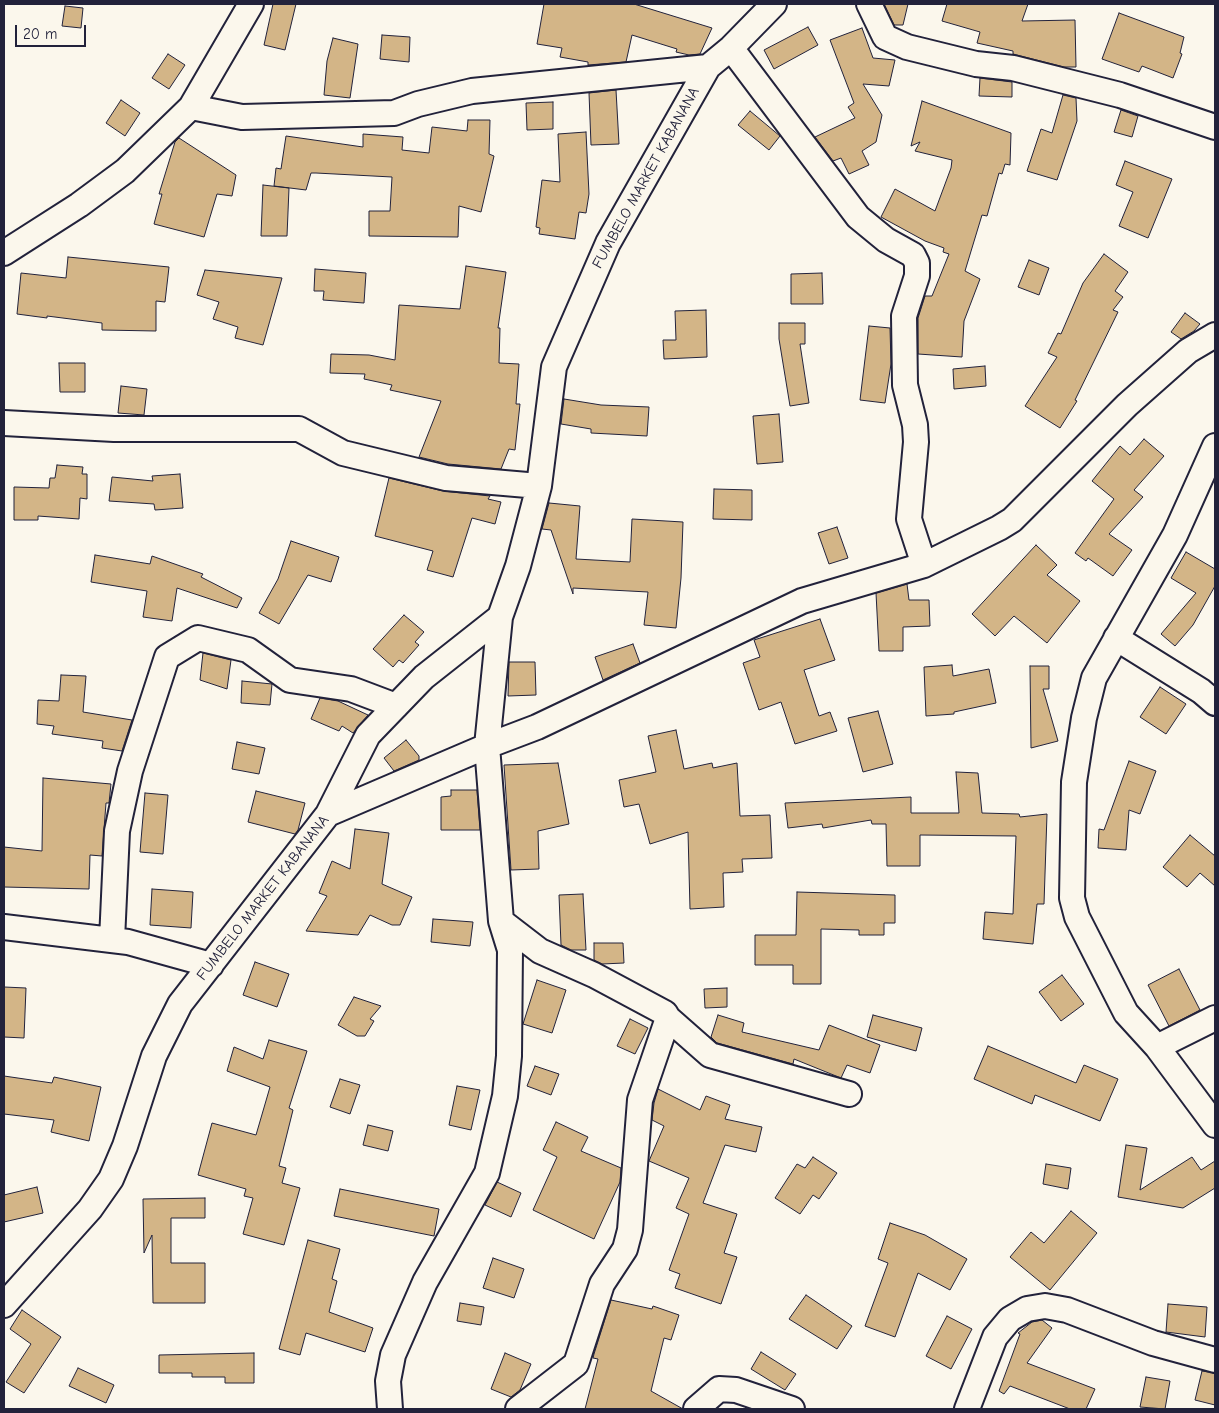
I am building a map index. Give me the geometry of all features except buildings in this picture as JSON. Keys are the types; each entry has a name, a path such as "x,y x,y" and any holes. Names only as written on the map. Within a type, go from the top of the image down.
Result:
{"street":[{"path":"4,253 79,205 125,171 190,107 251,4"},
{"name":"FUMBELO MARKET KABANANA","path":"4,1305 79,1223 111,1179 125,1146 154,1056 180,1004 328,814 368,735 424,677 500,617 518,566 539,486 554,367 608,243 708,67 731,48 774,4"},
{"path":"869,4 886,37 907,47 976,64 1013,68 1120,95 1215,127"},
{"path":"731,48 858,217 886,240 914,255 917,263 917,276 904,316 905,385 916,442 909,519 924,565"},
{"path":"190,107 242,117 394,113 418,104 472,90 708,67"},
{"path":"328,814 487,746 537,727 802,601 924,565 999,528 1012,520 1126,405 1188,352 1215,335"},
{"path":"4,423 114,429 300,429 343,453 446,478 539,486"},
{"path":"1215,446 1175,535 1094,678 1084,718 1074,782 1072,898 1078,917 1126,1013 1156,1047 1215,1126"},
{"path":"390,1409 388,1382 393,1355 425,1282 487,1173 499,1126 508,1056 510,950 501,921 487,746 500,617"},
{"path":"112,940 117,832 130,771 167,657 198,638 248,650 290,680 351,688 396,706"},
{"path":"1116,638 1201,691 1215,703"},
{"path":"501,921 540,951 594,975 665,1014 710,1055 849,1094"},
{"path":"4,927 128,942 210,965"},
{"path":"518,1409 576,1364 602,1284 625,1249 630,1230 640,1100 668,1018"},
{"path":"1156,1047 1215,1018"},
{"path":"967,1409 995,1337 1010,1319 1027,1309 1045,1306 1067,1310 1153,1343 1215,1360"},
{"path":"696,1409 719,1389 736,1390 792,1409"}]}
